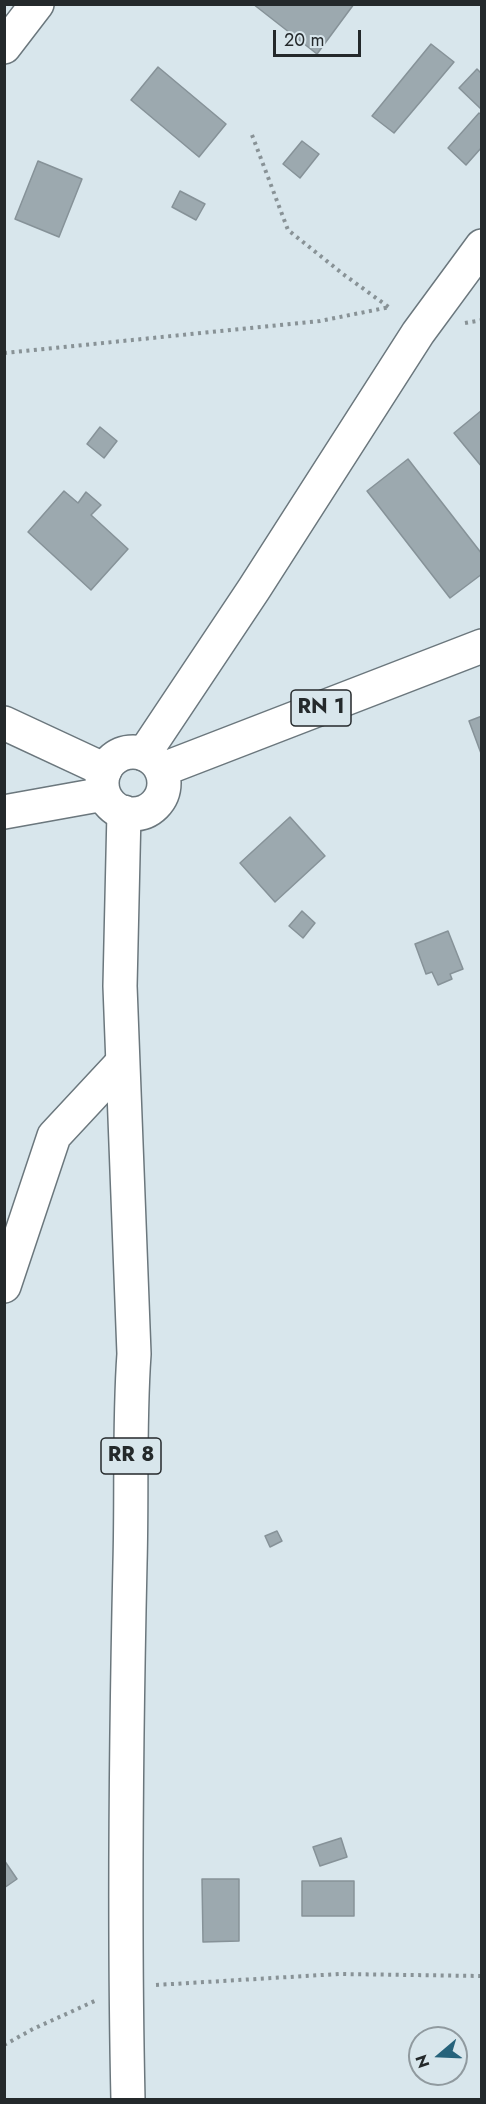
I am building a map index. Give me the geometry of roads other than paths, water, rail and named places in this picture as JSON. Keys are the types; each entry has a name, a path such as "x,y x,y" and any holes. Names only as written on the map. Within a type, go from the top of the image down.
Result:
{"main road":[{"path":"4,47 37,4"},
{"path":"153,762 254,589 418,333 482,246"},
{"name":"RN 1","path":"153,762 482,646"},
{"path":"4,723 111,792 138,813 151,808 161,798 164,784 153,762 133,752 121,754 111,760 111,792"},
{"path":"4,812 111,792"},
{"name":"RR 8","path":"111,792 134,1354 130,1402 132,1506 125,1782 128,2100"},
{"path":"4,1286 54,1136 121,1064"}]}
